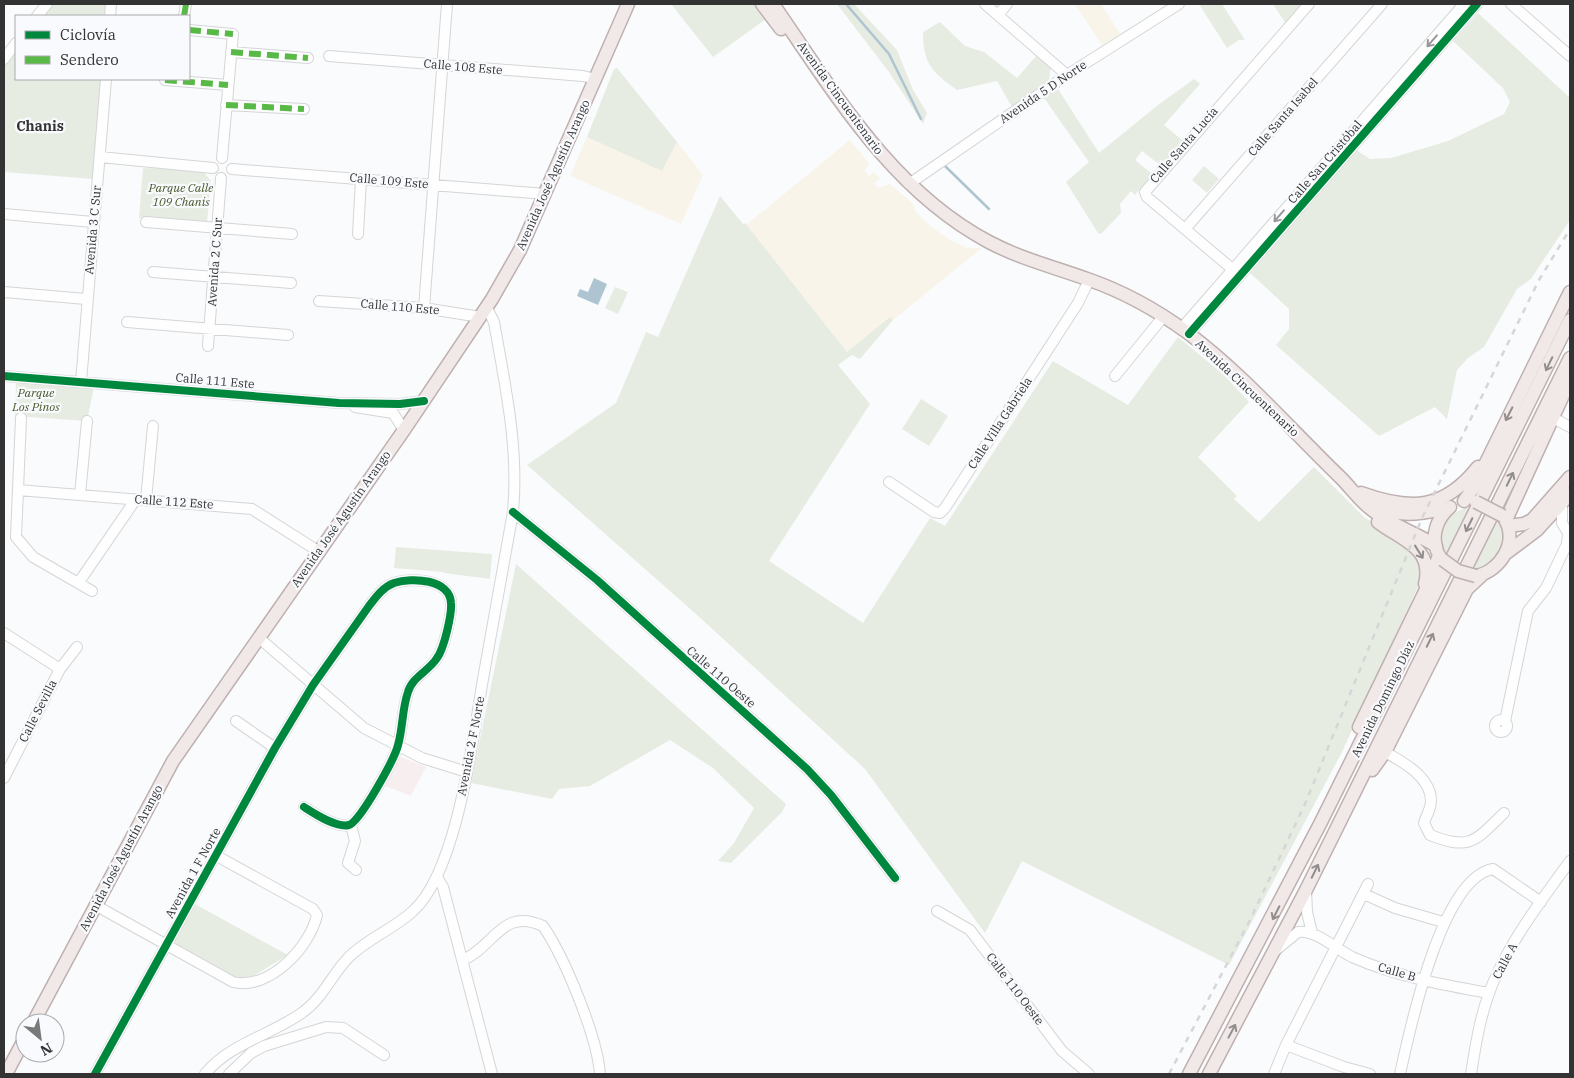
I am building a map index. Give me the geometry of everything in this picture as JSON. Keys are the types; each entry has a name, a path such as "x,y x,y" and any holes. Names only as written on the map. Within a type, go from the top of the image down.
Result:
{"main road":[{"name":"Avenida José Agustín Arango","path":"38,1013 173,761 424,401 483,312 520,250 628,4"},
{"path":"762,4 799,53 817,67"},
{"name":"Avenida Cincuentenario","path":"773,4 856,123 909,184 950,218 987,242 1027,261 1089,280 1141,304 1185,331 1253,391 1380,516 1416,533 1439,554"},
{"path":"781,4 809,46 817,67"},
{"path":"1470,502 1474,487 1493,446 1570,292"},
{"name":"Avenida Domingo Díaz","path":"1189,1074 1321,822 1570,320"},
{"name":"Avenida Domingo Díaz","path":"1209,1074 1275,952 1570,358"},
{"path":"1506,554 1510,538 1506,521 1570,380"},
{"path":"1357,493 1400,504 1413,505 1438,500 1459,488 1493,446"},
{"path":"1321,822 1335,779 1434,571 1439,554 1436,525 1448,508 1470,502 1506,521 1524,524 1538,521 1570,477"},
{"path":"1357,493 1378,522 1414,545 1422,556 1426,568 1422,597"},
{"name":"Avenida Cincuentenario","path":"1357,493 1381,508 1396,513 1422,513 1448,508"},
{"path":"1354,794 1385,752 1467,589 1479,575 1494,568 1538,521 1566,498"},
{"path":"1513,505 1520,517 1538,521"},
{"path":"1439,554 1458,571 1479,575"},
{"path":"6,1074 15,1057"}],"street":[{"path":"38,15 47,4"},
{"path":"424,308 447,4"},
{"path":"985,4 1067,75"},
{"path":"998,15 1007,4"},
{"name":"Avenida 5 D Norte","path":"909,184 1067,75 1179,4"},
{"name":"Calle Santa Lucía","path":"1236,273 1147,197 1145,192 1309,4"},
{"name":"Calle Santa Isabel","path":"1185,229 1382,4"},
{"name":"Calle San Cristóbal","path":"1236,273 1464,4"},
{"name":"Calle San Cristóbal","path":"1185,331 1477,4"},
{"path":"1511,4 1570,56"},
{"path":"190,30 233,34 222,158"},
{"path":"4,59 15,44"},
{"path":"231,52 308,58"},
{"name":"Calle 108 Este","path":"329,56 583,76 596,79"},
{"name":"Avenida 3 C Sur","path":"81,382 86,299 106,80"},
{"path":"165,80 228,85"},
{"path":"226,105 304,109"},
{"path":"100,158 213,168"},
{"path":"222,158 231,163 232,169 227,177 221,178 215,174 213,168 215,162 222,158"},
{"name":"Calle 109 Este","path":"232,169 546,194"},
{"name":"Avenida 2 C Sur","path":"208,346 221,178"},
{"path":"358,234 361,179"},
{"path":"4,214 93,222"},
{"path":"146,222 292,234"},
{"path":"153,272 291,283"},
{"name":"Calle Villa Gabriela","path":"889,482 934,512 940,513 945,508 1078,303 1089,280"},
{"path":"4,292 86,299"},
{"name":"Calle 110 Este","path":"320,300 483,312"},
{"name":"Avenida 2 F Norte","path":"205,1074 221,1058 235,1049 306,1011 349,958 380,933 399,923 421,903 437,877 454,826 466,772 513,512 516,481 514,439 494,322 483,312"},
{"path":"1115,376 1163,317"},
{"path":"127,322 288,334"},
{"name":"Calle 111 Este","path":"4,376 339,403 400,404 424,401"},
{"name":"Calle 111 Este","path":"339,403 393,414 404,430"},
{"path":"21,418 15,534 18,540 34,557 92,591"},
{"path":"1553,418 1570,427"},
{"path":"80,495 87,421"},
{"path":"79,582 141,500 153,426"},
{"name":"Calle 112 Este","path":"18,490 252,509 318,551"},
{"path":"1505,721 1528,611 1546,588 1567,544 1568,533 1562,523 1566,498"},
{"name":"Calle 110 Oeste","path":"513,512 598,580 807,769 831,795 895,878"},
{"path":"1538,521 1562,523"},
{"name":"Avenida 1 F Norte","path":"95,1074 165,944 275,748 314,685 369,606 386,587 404,582 434,583 447,591 452,606 442,650 437,659 412,683 408,691 398,746"},
{"path":"4,633 60,669"},
{"path":"259,638 350,718 422,758 466,772"},
{"name":"Calle Sevilla","path":"4,778 60,669 77,647"},
{"path":"236,722 275,748"},
{"path":"304,807 335,823 343,826 350,825 361,815 398,746"},
{"path":"1385,752 1414,768 1428,791 1431,804 1424,823 1430,835 1453,843 1470,842 1479,837 1504,813"},
{"path":"350,825 355,841 348,863 356,870"},
{"path":"96,905 234,982 242,984 272,973 289,963 301,949 316,921 317,915 313,909 216,855"},
{"name":"Calle A","path":"1471,1074 1475,1047 1489,993 1508,952 1570,861"},
{"path":"1400,1074 1425,980 1426,969 1443,922 1474,878 1488,870 1498,871 1541,902"},
{"path":"437,877 443,887 492,1074"},
{"path":"1274,1074 1286,1045 1366,889 1395,908 1443,922"},
{"path":"1275,952 1298,932 1312,933 1307,912 1306,890"},
{"name":"Calle 110 Oeste","path":"937,911 970,930 1062,1051 1089,1074"},
{"path":"463,960 479,951 504,926 512,922 532,921 543,926 579,1002 595,1046 600,1074"},
{"name":"Calle B","path":"1312,933 1336,949 1376,966 1425,980 1489,993"},
{"path":"228,1074 251,1053 264,1046 326,1027 343,1028 384,1055"},
{"path":"1286,1045 1343,1071 1370,1074"}],"shaded area":[{"path":"1075,4 1101,4 1120,34 1102,45"},
{"path":"587,137 662,170 677,142 703,175 681,224 570,176"},
{"path":"850,140 869,163 865,171 869,176 874,172 880,179 874,183 878,188 890,184 912,203 917,213 929,225 950,240 967,248 982,248 893,320 890,318 847,352 746,225"},
{"path":"399,756 426,767 411,796 385,786"}],"green space":[{"path":"51,4 108,4 107,15 42,15"},
{"path":"671,4 755,4 766,19 713,57"},
{"path":"837,4 854,4 897,50 913,90 927,113 923,124 889,72"},
{"path":"1199,4 1222,4 1245,40 1239,40 1227,48"},
{"path":"1273,4 1302,4 1286,24"},
{"path":"1478,13 1568,96 1570,95 1570,220 1531,279 1517,289 1484,347 1468,358 1457,370 1447,419 1435,407 1379,436 1276,345 1289,329 1289,309 1248,271 1355,149 1370,159 1391,158 1448,141 1504,114 1510,102 1503,88 1453,41"},
{"path":"940,22 965,46 984,52 1017,78 1037,55 1051,67 1049,80 1012,107 997,81 957,90 935,72 927,60 925,52 923,32"},
{"path":"15,49 15,80 102,80 93,179 4,172 4,65"},
{"path":"617,68 677,142 662,171 587,137 614,69"},
{"path":"1194,79 1200,84 1164,125 1182,140 1160,165 1142,151 1135,160 1152,174 1135,195 1131,191 1120,204 1121,213 1101,234 1098,233 1066,182 1089,162 1044,98 1058,89 1099,153 1158,105"},
{"path":"1204,166 1219,179 1207,193 1192,180"},
{"name":"Parque Calle 109 Chanis","path":"143,168 202,170 211,181 207,223 139,218"},
{"path":"720,196 743,224 745,223 847,352 890,317 893,320 860,359 852,355 838,365 870,404 769,561 863,623 930,518 945,526 1053,361 1128,405 1178,337 1224,375 1249,402 1198,457 1237,496 1234,499 1259,522 1314,467 1364,517 1415,550 1424,574 1341,754 1229,965 1022,861 985,933 865,769 696,614 527,465 616,403 646,332 658,337"},
{"path":"615,287 628,292 618,314 605,308"},
{"name":"Parque Los Pinos","path":"16,380 94,387 87,421 15,416"},
{"path":"921,399 948,416 929,446 902,429"},
{"path":"1470,507 1447,555 1441,538 1445,524 1455,513"},
{"path":"1497,520 1503,535 1500,551 1489,564 1482,567 1472,567"},
{"path":"396,547 492,554 490,579 444,572 394,568"},
{"path":"516,564 786,804 782,812 731,863 718,861 734,843 754,808 713,768 670,740 590,786 559,789 552,799 471,783"},
{"path":"193,903 288,955 248,979 238,978 172,941"}],"water":[{"path":"594,278 607,284 598,305 577,296 580,289 588,292"}],"waterway":[{"path":"846,4 889,54 921,119"},
{"path":"945,166 989,209"}],"railway":[{"path":"1169,1074 1249,922 1305,804 1422,518 1539,280 1570,229"}],"marked path":[{"path":"184,15 186,4"},
{"path":"190,30 233,34"},
{"path":"231,52 308,58"},
{"path":"165,80 228,85"},
{"path":"226,105 304,109"}],"cycle path":[{"path":"1189,334 1477,4"},
{"path":"4,376 339,403 400,404 424,401"},
{"path":"513,512 597,580 807,769 831,795 895,878"},
{"path":"95,1074 275,748 313,685 369,606 383,590 394,583 402,581 420,580 444,589 449,595 451,603 447,631 440,654 434,663 410,687 406,698 398,745 391,763 361,813 349,825 344,825 320,817 304,807"}],"district":[{"name":"Chanis","path":"40,126"}]}
